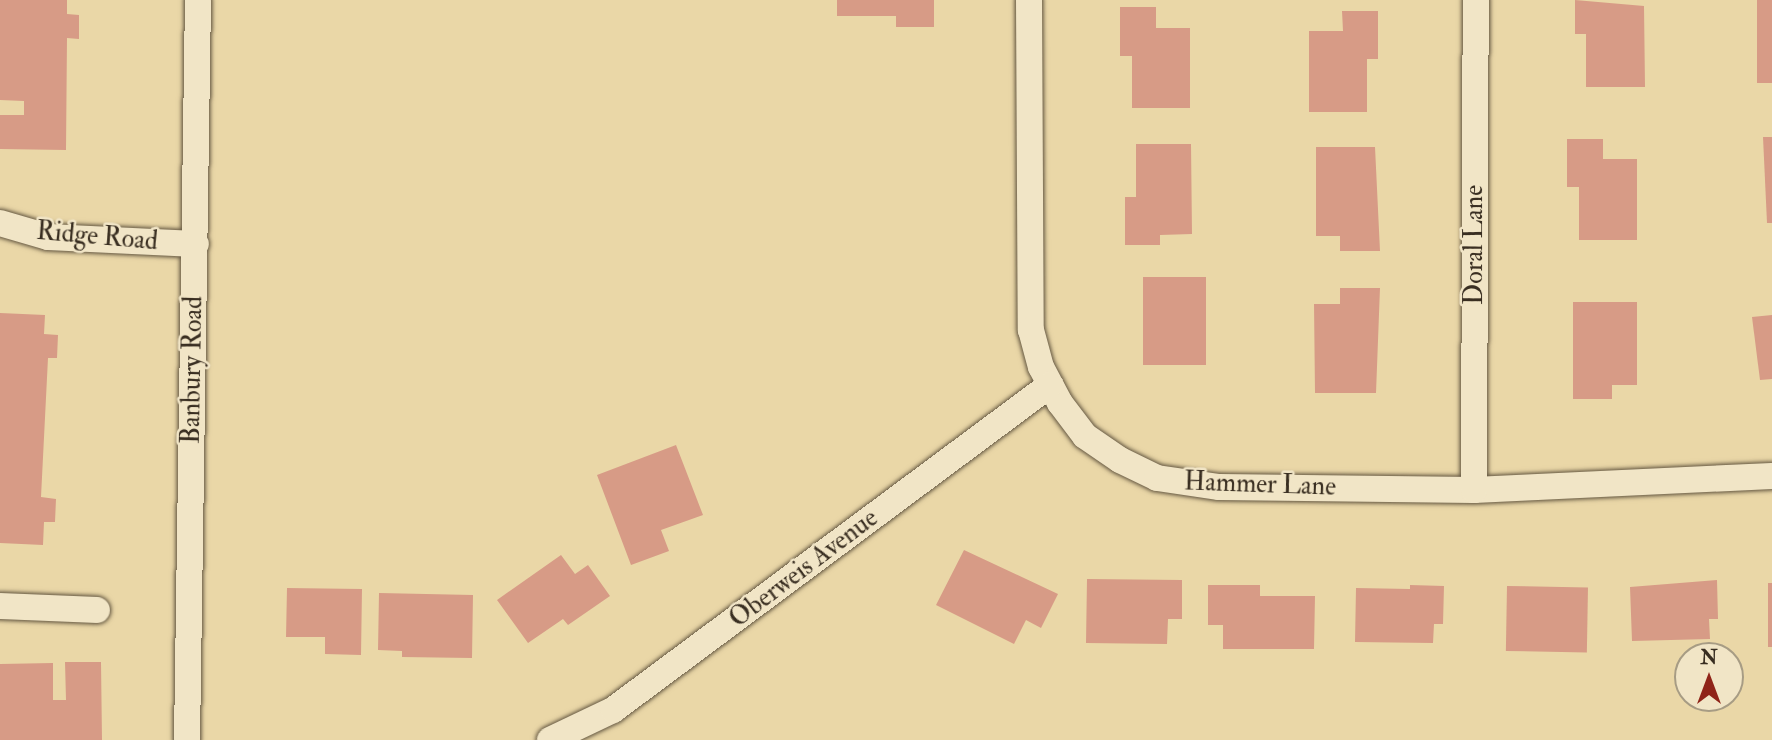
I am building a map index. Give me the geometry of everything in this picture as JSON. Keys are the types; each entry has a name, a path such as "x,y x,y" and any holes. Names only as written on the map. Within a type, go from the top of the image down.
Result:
{"street":[{"name":"Banbury Road","path":"187,740 198,0"},
{"name":"Hammer Lane","path":"1030,0 1029,311 1035,349 1050,385 1085,436 1157,478 1219,487 1474,490 1772,476"},
{"name":"Doral Lane","path":"1474,490 1476,0"},
{"name":"Ridge Road","path":"0,223 48,237 196,244"},
{"name":"Oberweis Avenue","path":"551,740 613,710 1050,385"},
{"path":"0,606 97,610"}],"building":[{"path":"0,0 67,0 67,14 79,15 79,39 67,38 66,150 0,149 0,115 24,115 24,101 0,100"},
{"path":"837,0 934,0 934,27 896,27 896,16 837,16"},
{"path":"1575,0 1644,6 1645,87 1586,87 1586,34 1575,34"},
{"path":"1757,0 1772,0 1772,83 1757,83"},
{"path":"1120,7 1156,7 1156,28 1190,28 1190,108 1132,108 1132,56 1120,56"},
{"path":"1342,11 1378,11 1378,59 1367,59 1367,112 1309,112 1309,31 1343,31"},
{"path":"1763,137 1772,137 1772,223 1767,223"},
{"path":"1567,139 1603,139 1603,159 1637,159 1637,240 1579,240 1579,187 1567,187"},
{"path":"1136,144 1191,144 1192,234 1160,235 1160,245 1125,245 1125,197 1136,197"},
{"path":"1316,147 1375,147 1380,251 1340,251 1340,236 1316,236"},
{"path":"1143,277 1206,277 1206,365 1143,365"},
{"path":"1340,288 1380,288 1376,393 1315,393 1314,304 1340,304"},
{"path":"1573,302 1637,302 1637,385 1612,385 1612,399 1573,399"},
{"path":"0,313 45,315 44,334 58,335 57,358 48,358 41,497 56,499 55,522 44,522 43,545 0,543"},
{"path":"1772,315 1772,379 1760,380 1752,317"},
{"path":"676,445 703,515 661,530 669,551 631,565 597,475"},
{"path":"964,550 1058,594 1041,628 1026,620 1014,644 936,605"},
{"path":"561,555 575,574 588,565 610,596 568,625 563,619 528,643 497,600"},
{"path":"1087,579 1182,580 1182,619 1168,619 1167,644 1086,643"},
{"path":"1717,580 1718,619 1709,619 1710,639 1632,641 1630,587"},
{"path":"1768,583 1772,583 1772,647 1768,647"},
{"path":"1208,585 1260,585 1260,596 1315,596 1314,649 1223,649 1223,625 1208,625"},
{"path":"1410,585 1444,586 1443,624 1434,624 1433,643 1355,642 1356,588 1410,589"},
{"path":"1507,586 1588,587 1587,652 1506,651"},
{"path":"287,588 362,589 361,655 325,654 325,637 286,637"},
{"path":"379,593 473,595 472,658 402,657 402,651 378,650"},
{"path":"65,662 101,662 102,740 0,740 0,664 53,663 53,700 66,700"}]}
